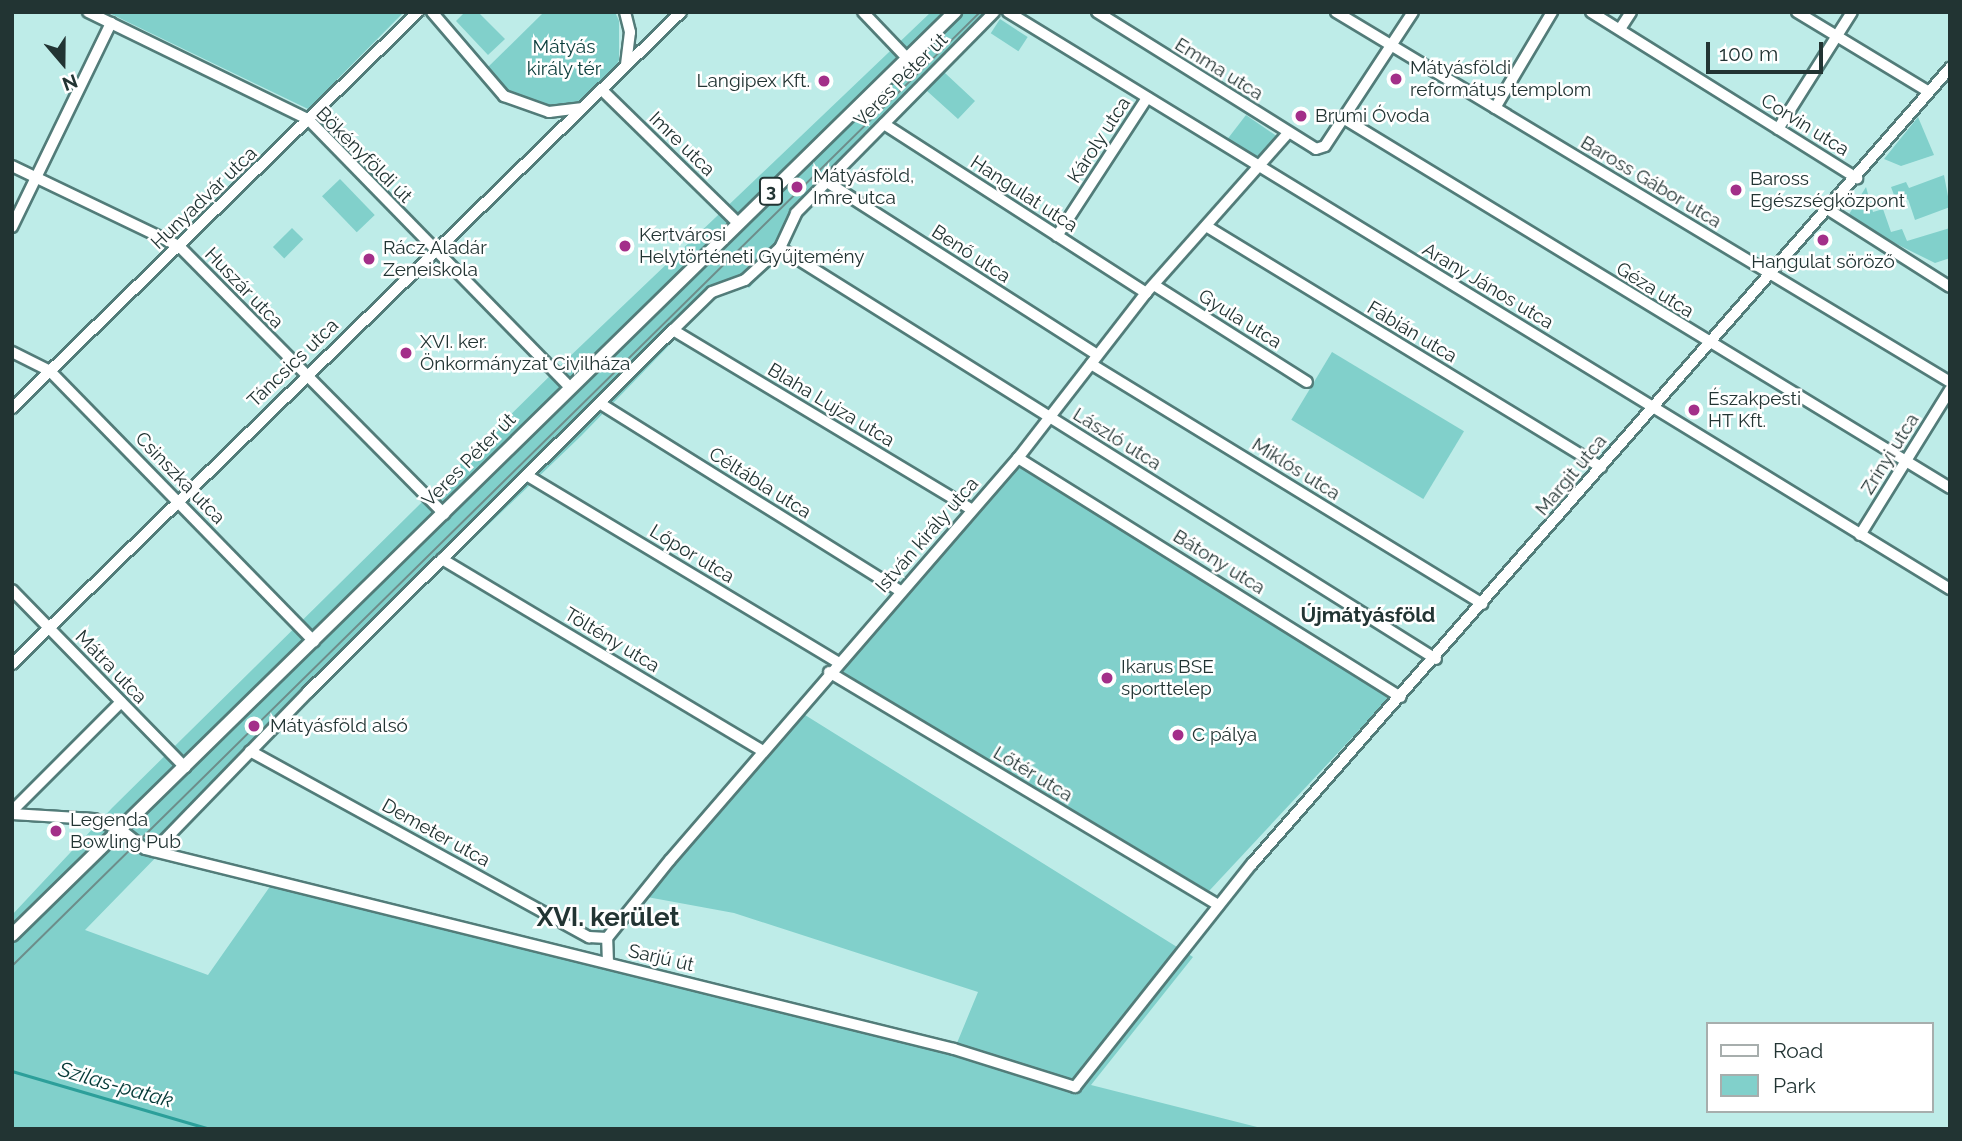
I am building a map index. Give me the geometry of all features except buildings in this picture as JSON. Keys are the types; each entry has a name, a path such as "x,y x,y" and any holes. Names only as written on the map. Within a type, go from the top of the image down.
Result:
{"main road":[{"name":"Veres Péter út","path":"12,936 444,514 569,386 955,12"}],"street":[{"name":"Bökényföldi út","path":"88,12 309,120 434,252 569,386"},
{"name":"Hunyadvár utca","path":"12,408 418,12"},
{"path":"432,12 504,96 549,112 581,108"},
{"path":"625,12 630,32 626,66"},
{"name":"Táncsics utca","path":"12,664 177,499 681,12"},
{"path":"863,12 907,58"},
{"name":"Veres Péter út","path":"154,850 442,559 712,292 745,280 780,248 796,214 994,12"},
{"name":"Arany János utca","path":"1009,12 1950,589"},
{"name":"Emma utca","path":"1097,12 1316,149 1325,146 1343,118"},
{"name":"Baross Gábor utca","path":"1336,12 1950,382"},
{"path":"1343,118 1413,12"},
{"path":"1495,108 1552,12"},
{"name":"Corvin utca","path":"1591,12 1857,178"},
{"path":"1620,29 1631,12"},
{"path":"1797,12 1929,92"},
{"path":"1778,129 1852,12"},
{"path":"12,227 111,23"},
{"name":"Margit utca","path":"1074,1087 1219,905 1436,659 1650,407 1829,210 1950,68"},
{"name":"Imre utca","path":"602,90 738,223"},
{"name":"Károly utca","path":"1057,236 1147,98"},
{"name":"Géza utca","path":"1343,118 1950,488"},
{"name":"Hangulat utca","path":"884,124 1057,236 1150,289"},
{"name":"István király utca","path":"607,939 829,672 1018,458 1150,289 1288,133"},
{"name":"Huszár utca","path":"12,166 179,246 444,514"},
{"name":"Benő utca","path":"827,182 1094,360"},
{"path":"1829,210 1950,287"},
{"name":"Fábián utca","path":"1206,226 1601,467"},
{"name":"László utca","path":"780,248 1436,659"},
{"name":"Gyula utca","path":"1150,289 1307,382"},
{"name":"Blaha Lujza utca","path":"673,330 971,509"},
{"name":"Csinszka utca","path":"12,352 50,371 314,642"},
{"name":"Miklós utca","path":"1094,360 1482,604"},
{"name":"Zrínyi utca","path":"1860,535 1950,390"},
{"name":"Céltábla utca","path":"601,404 900,591"},
{"name":"Bátony utca","path":"1018,458 1400,697"},
{"name":"Lőpor utca","path":"528,476 838,662"},
{"name":"Töltény utca","path":"442,559 763,751"},
{"name":"Mátra utca","path":"12,590 185,767"},
{"name":"Lőtér utca","path":"829,672 1219,905"},
{"path":"12,812 121,702"},
{"name":"Demeter utca","path":"250,751 589,937 607,939"},
{"name":"Sarjú út","path":"12,812 94,819 121,830 139,846 954,1049 1074,1087"},
{"path":"607,939 608,963"}],"green space":[{"path":"107,12 404,12 308,109"},
{"path":"465,12 478,12 505,39 488,55 456,21"},
{"name":"Mátyás király tér","path":"544,12 615,12 619,21 619,60 611,77 574,105 555,109 530,103 511,94 486,69"},
{"path":"931,12 1011,12 1007,17 1000,13 945,73 975,101 958,119 927,91 803,215 780,255 749,288 746,285 722,291 581,436 365,643 85,930 208,975 271,885 596,966 604,956 957,1043 978,992 734,913 647,897 805,715 1193,957 1091,1085 1265,1129 12,1129 12,915 112,808 565,361"},
{"path":"1000,19 1028,37 1018,51 991,33"},
{"path":"1246,115 1278,137 1257,160 1226,141"},
{"path":"1918,117 1934,155 1901,166 1884,159"},
{"path":"1944,175 1950,207 1915,220 1908,199 1897,203 1891,187 1906,182 1909,188"},
{"path":"340,179 375,215 357,232 322,196"},
{"path":"1866,187 1873,212 1883,209 1891,232 1902,229 1907,241 1950,228 1950,258 1935,263 1846,219"},
{"path":"292,228 303,239 284,258 273,247"},
{"path":"1332,352 1464,431 1423,499 1291,420"},
{"name":"Ikarus BSE sporttelep","path":"1017,468 1024,468 1390,697 1209,891 838,670"}],"waterway":[{"name":"Szilas-patak","path":"12,1071 210,1129"}],"tram line":[{"path":"12,966 980,12"}],"place":[{"name":"Mátyásföldi református templom","path":"1396,79"},
{"name":"Langipex Kft.","path":"824,81"},
{"name":"Brumi Óvoda","path":"1301,116"},
{"name":"Mátyásföld, Imre utca","path":"797,187"},
{"name":"Baross Egészségközpont","path":"1736,190"},
{"name":"Hangulat söröző","path":"1823,240"},
{"name":"Kertvárosi Helytörténeti Gyűjtemény","path":"625,246"},
{"name":"Rácz Aladár Zeneiskola","path":"369,259"},
{"name":"XVI. ker. Önkormányzat Civilháza","path":"406,353"},
{"name":"Északpesti HT Kft.","path":"1694,410"},
{"name":"Ikarus BSE sporttelep","path":"1107,678"},
{"name":"Mátyásföld alsó","path":"254,726"},
{"name":"C pálya","path":"1178,735"},
{"name":"Legenda Bowling Pub","path":"56,831"}],"district":[{"name":"Újmátyásföld","path":"1368,615"},
{"name":"XVI. kerület","path":"608,918"}]}
